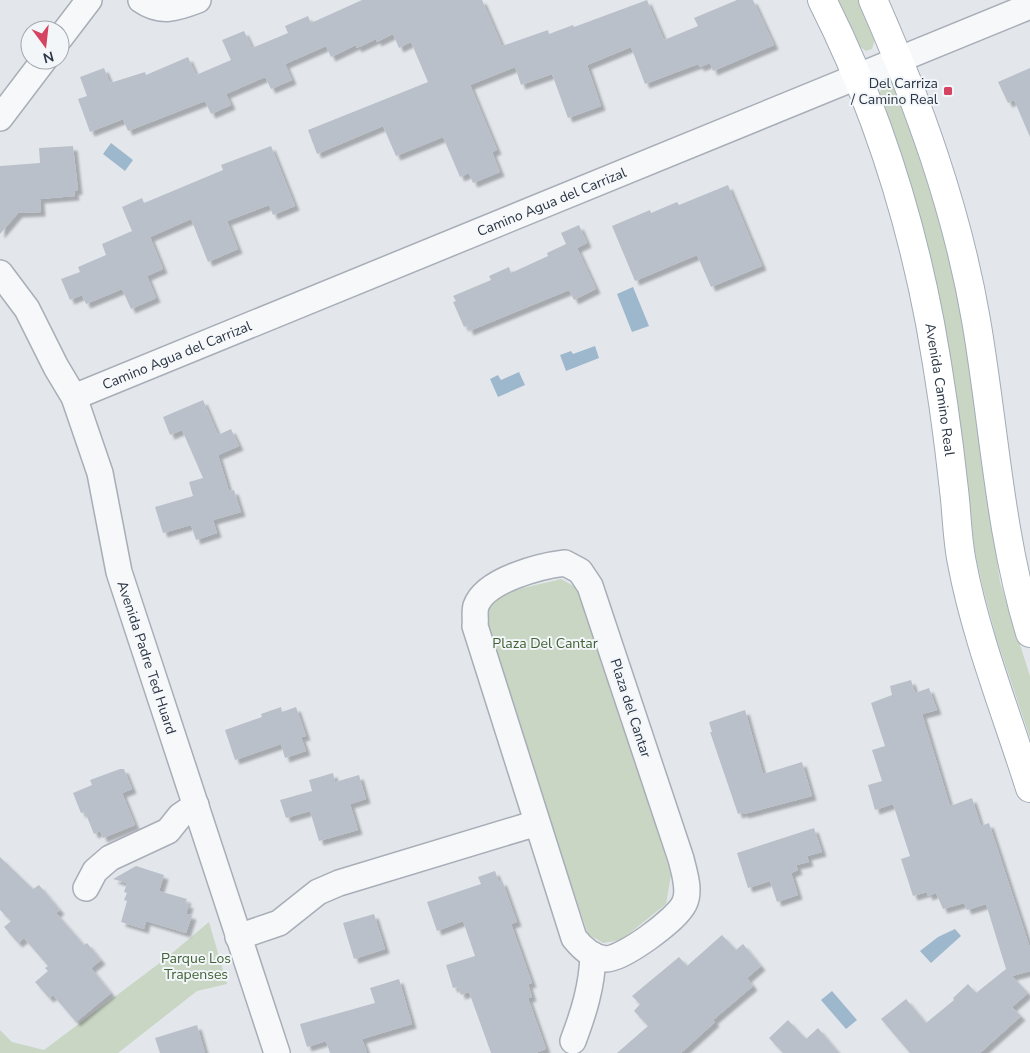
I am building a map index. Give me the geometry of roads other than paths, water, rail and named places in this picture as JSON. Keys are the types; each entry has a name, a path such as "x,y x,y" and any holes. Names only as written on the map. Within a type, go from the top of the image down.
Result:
{"main road":[{"name":"Avenida Camino Real","path":"822,0 858,76 888,161 915,252 939,384 962,562 975,616 1030,788"},
{"path":"873,0 899,59 932,150 957,237 976,318 1007,545 1030,633"}],"street":[{"path":"70,25 89,0"},
{"path":"141,0 150,6 166,10 178,8 198,0"},
{"name":"Camino Agua del Carrizal","path":"74,397 1030,6"},
{"path":"0,118 36,70"},
{"name":"Avenida Padre Ted Huard","path":"0,273 27,308 56,367 74,397 100,473 119,572 277,1053"},
{"name":"Plaza del Cantar","path":"565,563 580,571 590,586 681,858 687,884 685,903 677,914 626,953 606,959 593,955 584,949 574,938 475,626 476,606 490,588 540,566 565,563"},
{"path":"86,888 95,871 110,858 168,831 180,816 196,805"},
{"path":"238,937 280,923 318,892 340,883 537,823"},
{"path":"168,831 186,835 205,833"},
{"path":"574,1041 586,1004 592,976 593,955"}],"water":[{"path":"111,143 133,160 125,171 103,154"},
{"path":"633,287 649,326 632,332 617,294"},
{"path":"595,346 599,358 566,371 560,355 571,351 573,354"},
{"path":"519,372 525,385 498,397 490,379 498,375 501,380"},
{"path":"955,929 961,936 931,963 920,951 938,937"},
{"path":"832,991 857,1020 846,1029 821,1000"}],"place":[{"name":"Del Carriza / Camino Real","path":"948,91"}],"park label":[{"name":"Plaza Del Cantar","path":"545,643"},
{"name":"Parque Los Trapenses","path":"196,966"}]}
